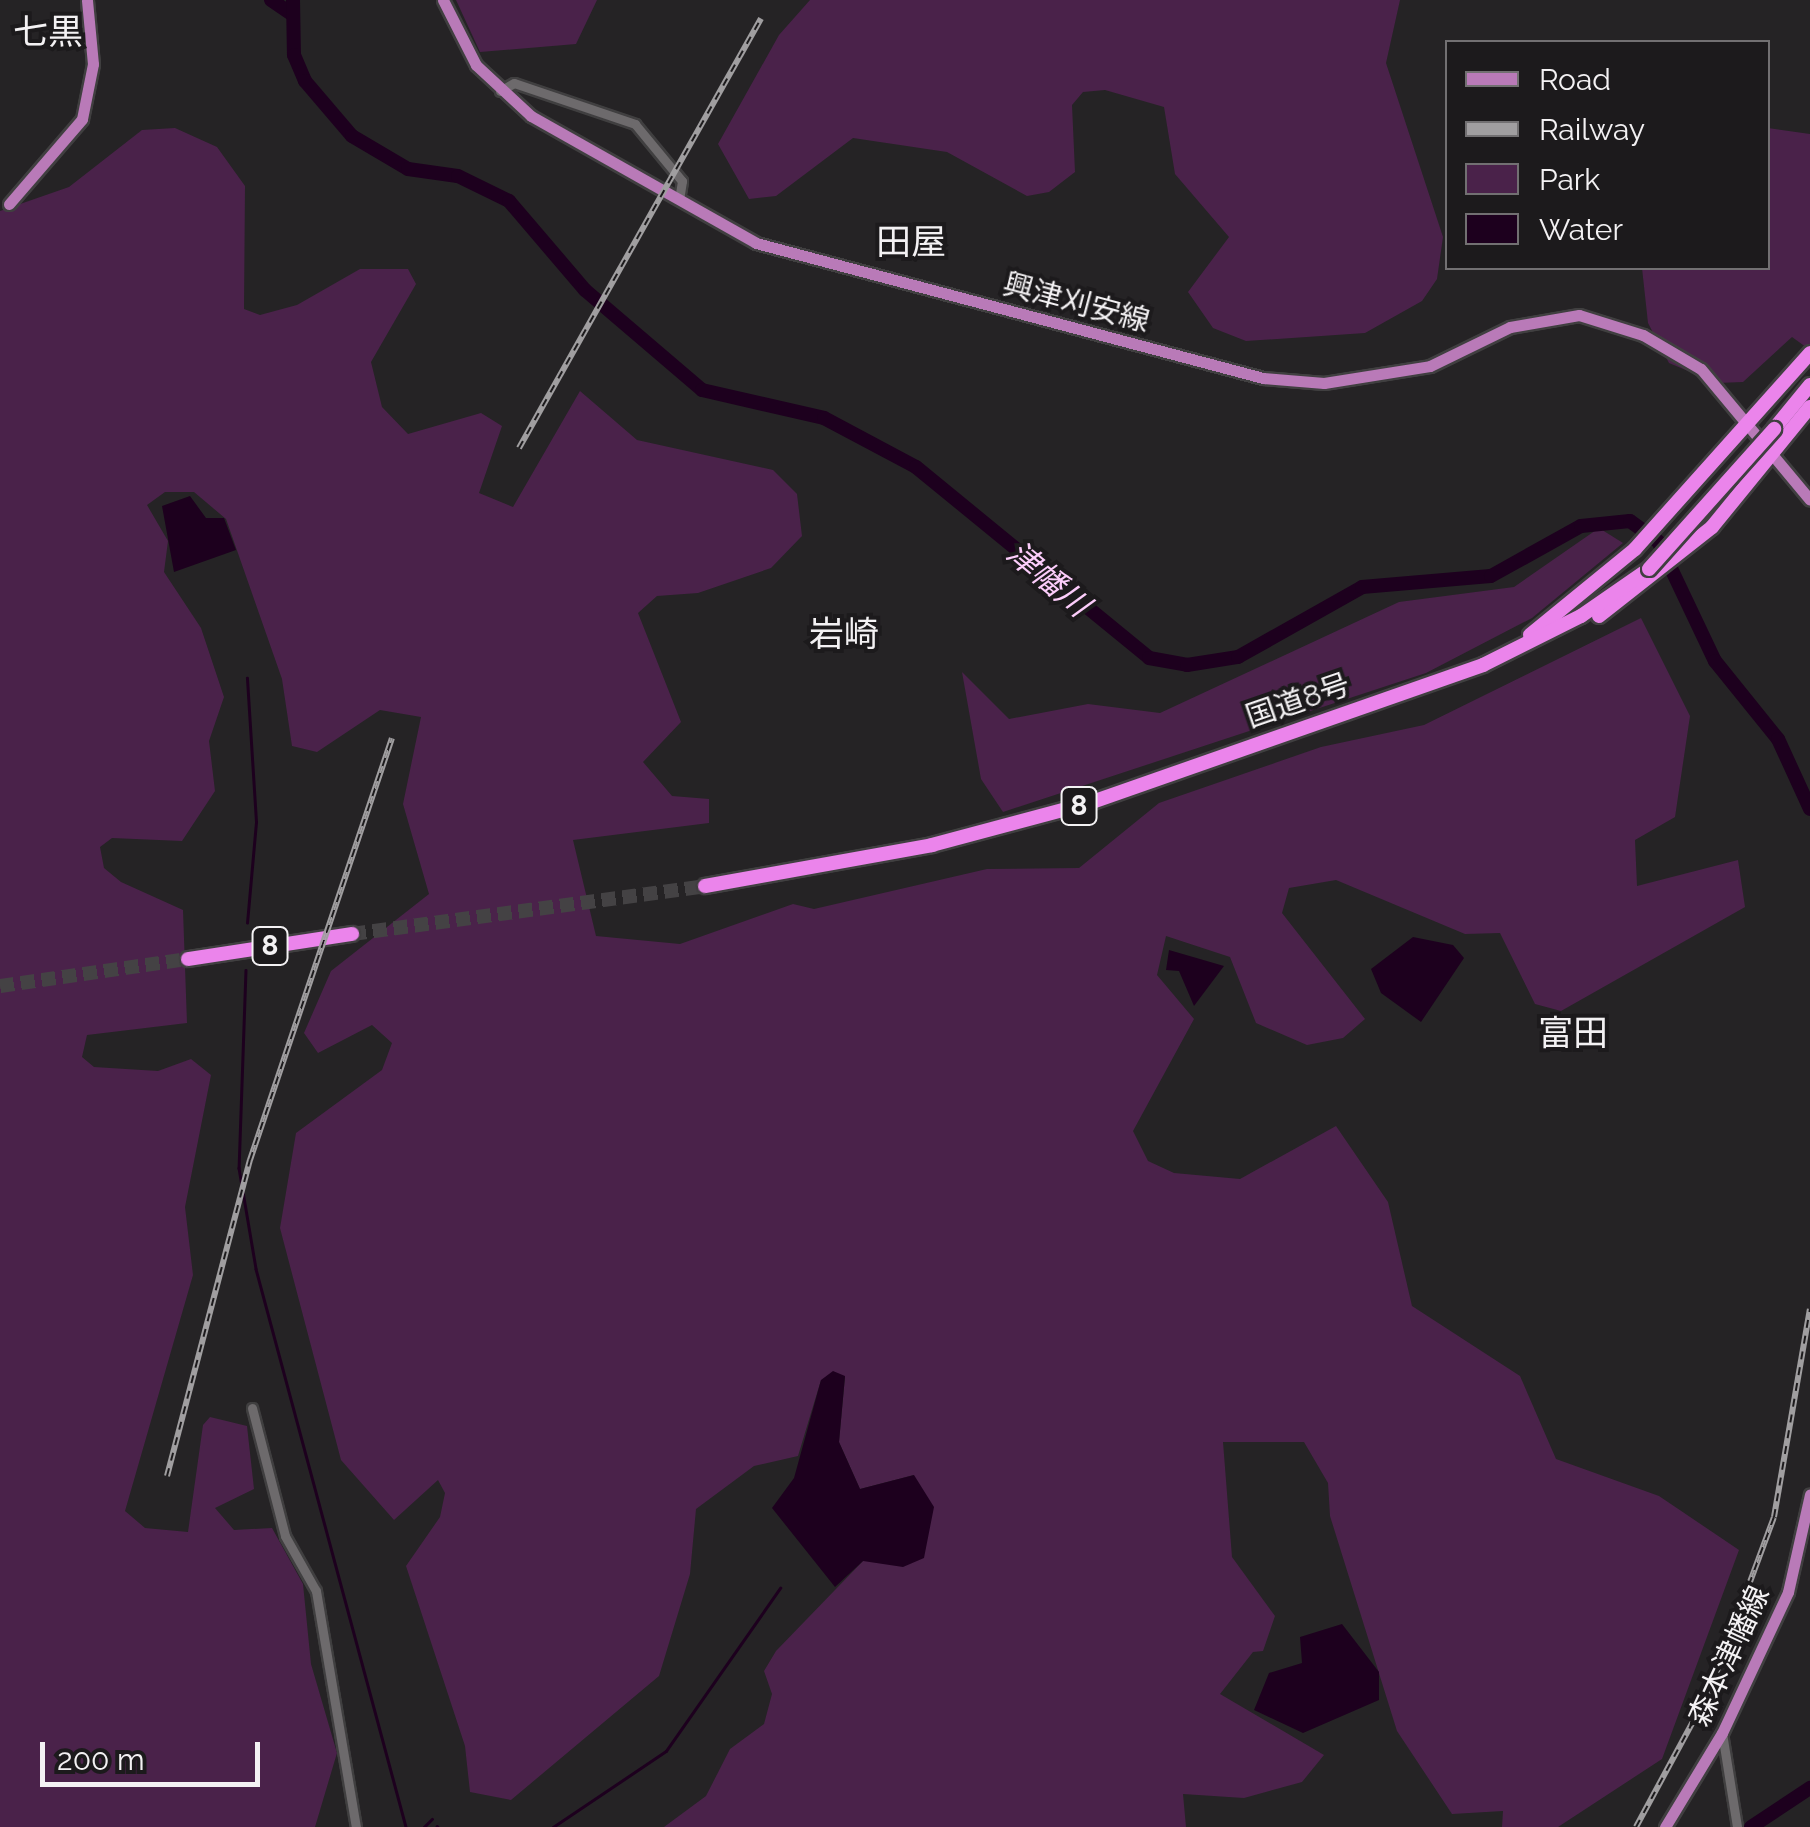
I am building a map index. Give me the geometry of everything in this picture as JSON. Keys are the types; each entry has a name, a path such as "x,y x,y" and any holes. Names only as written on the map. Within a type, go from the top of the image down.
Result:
{"highway":[{"path":"1745,421 1810,352"},
{"name":"国道8号","path":"704,886 1046,816 1440,680 1536,640 1652,574 1810,384"},
{"name":"8","path":"1652,574 1712,527 1810,407"},
{"name":"8","path":"1440,680 1563,614 1635,549 1745,421"},
{"name":"8","path":"188,959 352,934"}],"main road":[{"path":"9,204 82,119 93,64 87,0"},
{"name":"興津刈安線","path":"444,0 459,40 500,90 679,200 804,259 1263,378 1324,383 1430,366 1510,327 1578,315 1676,350 1745,421"},
{"path":"1745,421 1810,500"},
{"name":"森本津幡線","path":"1665,1827 1722,1733 1788,1592 1810,1494"}],"street":[{"path":"500,90 514,83 635,124 682,181 679,200"},
{"path":"252,1408 285,1536 316,1591 356,1827"},
{"path":"1722,1733 1736,1824"}],"green space":[{"path":"456,0 597,0 576,44 480,52"},
{"path":"810,0 1400,0 1386,63 1443,237 1437,279 1422,301 1365,333 1246,341 1213,328 1188,292 1229,237 1175,174 1164,107 1105,90 1083,92 1072,105 1075,172 1049,192 1027,196 947,152 853,138 776,196 749,199 718,144 779,35"},
{"path":"175,128 217,147 245,186 244,309 260,315 297,305 360,269 408,269 416,284 371,362 382,407 408,434 481,413 502,426 479,493 513,507 580,391 637,440 773,470 797,494 802,536 771,568 698,593 657,596 638,613 681,722 643,762 672,796 709,799 709,823 573,840 596,936 680,944 793,904 814,909 987,869 1079,868 1159,803 1321,747 1424,725 1641,618 1690,716 1675,817 1635,840 1637,886 1738,860 1745,907 1561,1011 1535,1004 1500,933 1465,934 1336,880 1289,888 1282,913 1365,1019 1343,1038 1307,1045 1256,1023 1230,957 1166,936 1157,975 1194,1019 1133,1131 1148,1161 1174,1173 1240,1179 1336,1126 1388,1202 1412,1306 1520,1376 1556,1459 1659,1496 1739,1550 1662,1759 1558,1827 1502,1827 1503,1811 1452,1814 1397,1731 1330,1516 1328,1483 1304,1442 1223,1442 1232,1557 1275,1616 1263,1651 1253,1652 1220,1694 1324,1755 1302,1782 1244,1798 1183,1794 1186,1827 664,1827 706,1796 730,1749 764,1724 772,1694 764,1671 776,1651 863,1561 914,1475 860,1489 839,1442 845,1377 821,1380 798,1456 754,1466 696,1509 690,1574 659,1676 511,1800 470,1792 465,1746 406,1566 440,1517 445,1493 438,1480 394,1520 341,1460 280,1228 296,1133 382,1070 392,1043 372,1025 318,1053 304,1033 331,971 429,894 403,804 421,717 380,710 317,752 292,746 282,679 226,519 194,492 165,492 147,505 168,541 164,572 201,628 224,697 209,741 215,791 182,841 112,838 100,847 104,868 121,882 183,910 187,1023 87,1035 82,1057 94,1067 158,1071 191,1059 211,1075 185,1207 193,1275 125,1511 145,1528 188,1532 203,1425 210,1417 247,1426 254,1489 215,1508 234,1530 272,1528 303,1584 311,1664 337,1753 315,1827 0,1827 0,211 69,187 142,130"},
{"path":"1770,128 1810,134 1810,350 1792,337 1743,382 1717,383 1669,363 1648,323 1642,270 1770,270"},
{"path":"1599,528 1623,543 1532,618 1426,673 1003,812 981,779 962,672 1009,719 1088,704 1160,713 1399,602 1514,587"}],"water":[{"path":"190,496 206,518 224,518 236,550 174,572 162,506"},
{"path":"1413,937 1453,945 1464,958 1421,1022 1381,993 1371,969"},
{"path":"1169,950 1224,966 1194,1006 1179,971 1166,970"},
{"path":"833,1371 845,1376 839,1442 860,1489 914,1475 934,1507 924,1558 903,1567 863,1561 835,1587 772,1508 794,1478 821,1380"},
{"path":"1342,1624 1379,1672 1379,1700 1303,1733 1254,1710 1269,1673 1302,1663 1300,1637"}],"waterway":[{"path":"271,0 290,13"},
{"name":"津幡川","path":"293,0 294,55 305,81 352,136 408,169 458,176 509,201 585,290 702,390 824,418 916,467 1149,658 1187,665 1238,657 1362,587 1491,576 1581,526 1630,521 1658,541 1715,661 1778,739 1810,809"},
{"path":"247,678 256,822 247,923"},
{"path":"246,970 239,1168 256,1269 406,1827"},
{"path":"553,1827 666,1751 780,1588"},
{"name":"津幡川","path":"1751,1827 1810,1788"},
{"path":"424,1827 432,1819"}],"tunnel":[{"path":"352,934 705,886"},
{"path":"0,986 188,959"}],"railway":[{"path":"519,448 761,19"},
{"path":"167,1476 250,1160 392,738"},
{"path":"1636,1827 1710,1690 1774,1517 1810,1309"}],"district":[{"name":"七黒","path":"48,32"},
{"name":"田屋","path":"911,242"},
{"name":"岩崎","path":"844,634"},
{"name":"富田","path":"1573,1033"}]}
